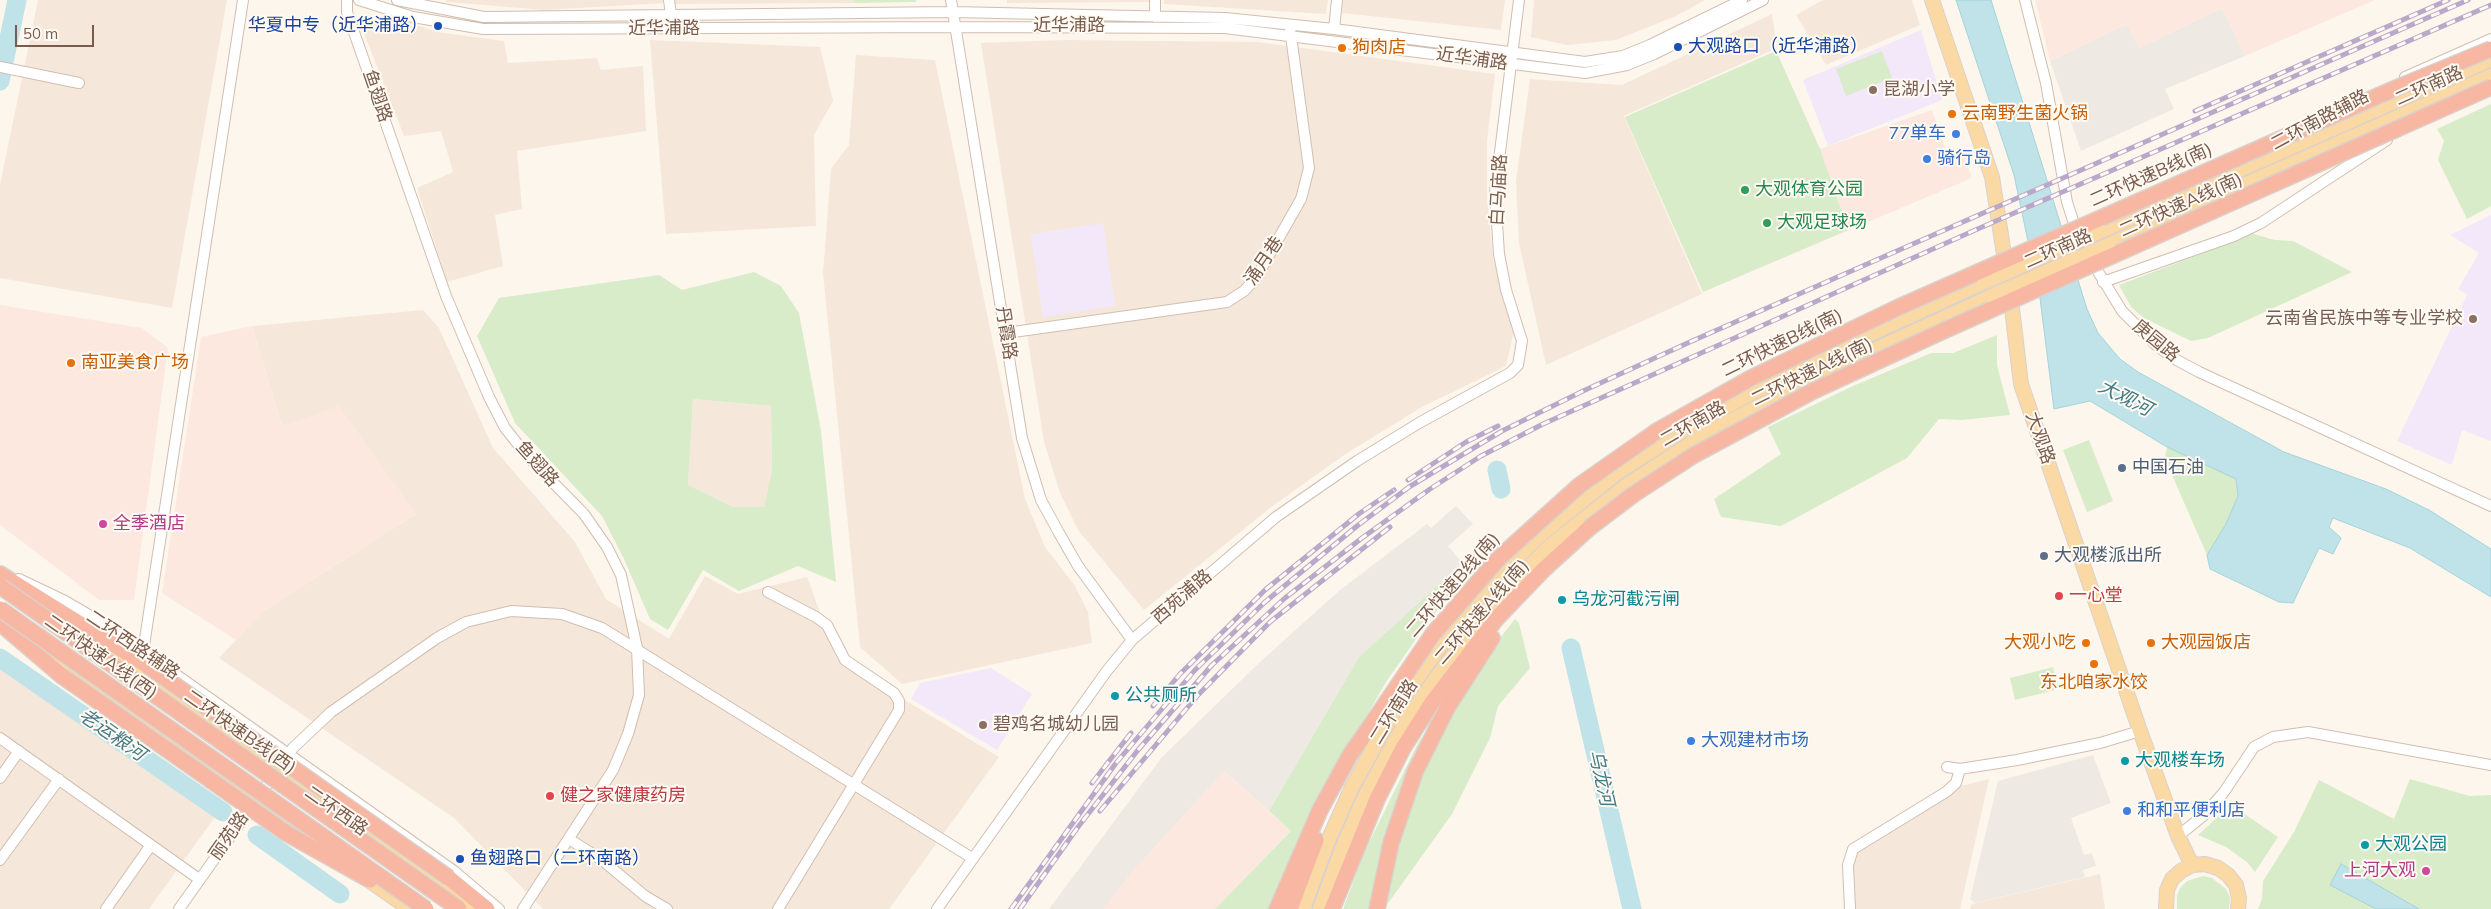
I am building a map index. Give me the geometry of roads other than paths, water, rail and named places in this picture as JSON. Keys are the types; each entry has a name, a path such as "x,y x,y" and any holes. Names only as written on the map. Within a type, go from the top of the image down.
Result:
{"highway":[{"name":"二环快速B线(南)","path":"1290,909 1329,809 1369,728 1433,634 1499,558 1574,489 1657,431 1765,371 1907,304 2394,89 2491,49"},
{"name":"二环快速A线(南)","path":"1332,909 1377,799 1404,748 1433,701 1464,658 1501,614 1543,570 1589,528 1634,494 1694,455 1829,384 1960,323 2491,87"},
{"path":"1376,909 1386,862 1402,807 1422,755 1446,708 1483,650 1513,611 1545,573 1589,528"},
{"path":"0,573 148,666 449,878 487,909"},
{"name":"二环快速B线(西)","path":"0,586 459,909"},
{"name":"二环快速A线(西)","path":"0,609 426,909"},
{"path":"0,622 62,676 286,833 421,909"},
{"path":"1276,909 1320,810 1350,755 1369,728"}],"main road":[{"name":"大观路","path":"1932,0 1992,177 2021,384 2140,731 2178,836 2192,865"},
{"name":"二环南路","path":"1303,909 1328,840 1352,787 1395,709 1459,620 1529,545 1602,483 1647,451 1698,421 1825,355 1984,282 2491,59"},
{"name":"二环南路","path":"1320,909 1362,802 1408,718 1471,630 1503,594 1545,551 1612,495 1700,438 1824,373 1992,296 2491,76"},
{"name":"二环西路","path":"0,573 279,767 476,909"},
{"path":"0,622 410,909"},
{"path":"2166,909 2167,890 2172,879 2192,865 2205,864 2218,868 2228,875 2236,885 2239,898 2238,909"}],"street":[{"path":"143,652 243,0"},
{"name":"鱼翅路","path":"347,0 347,12 446,296 489,397 506,428 517,443 584,514 607,547 621,575 637,648 639,695 628,734 614,770 523,909"},
{"name":"近华浦路","path":"359,0 412,17 483,29 955,26 1334,29 1513,52 1561,61 1585,62 1624,56 1742,0"},
{"name":"近华浦路","path":"396,0 484,17 953,12 1225,18 1290,30 1512,64 1585,73 1627,65 1654,54 1763,0"},
{"path":"668,0 671,15"},
{"name":"丹霞路","path":"951,0 1022,438 1041,500 1078,566 1132,640"},
{"path":"1155,0 1155,17"},
{"path":"1334,29 1337,0"},
{"name":"白马庙路","path":"1510,373 1518,365 1522,341 1502,272 1496,227 1495,192 1519,0"},
{"name":"庚园路","path":"2025,0 2046,83 2067,202 2080,242 2122,311 2155,344 2173,358 2199,372 2491,506"},
{"name":"涌月巷","path":"1006,333 1227,302 1244,291 1256,278 1301,199 1309,168 1290,30"},
{"name":"二环南路辅路","path":"2208,184 2344,105 2491,39"},
{"path":"0,67 79,83"},
{"name":"二环南路辅路","path":"2214,198 2398,134 2491,94"},
{"path":"2103,282 2234,236 2261,223 2356,159 2398,134"},
{"name":"西苑浦路","path":"937,909 1106,672 1132,640 1276,517 1357,461 1419,423 1510,373"},
{"name":"二环西路辅路","path":"0,573 70,604 143,652 454,871 499,909"},
{"path":"768,592 816,617 827,625 845,660 894,693 899,701 898,710 855,785 778,909"},
{"name":"丽苑路","path":"179,909 288,754 331,712 437,638 466,622 511,611 562,614 602,628 972,858"},
{"path":"1947,767 1960,769 2072,748 2140,731"},
{"path":"2178,836 2203,816 2224,792 2254,747 2273,737 2308,732 2491,765"},
{"path":"0,738 200,879"},
{"path":"0,778 19,751"},
{"path":"1850,909 1848,865 1853,849 1946,792 1956,783 1960,769"},
{"path":"0,860 58,780"},
{"path":"569,839 602,860 645,896 667,909"},
{"path":"106,909 151,845"}],"water":[{"name":"大观河","path":"1956,0 1991,0 2087,309 2098,333 2120,359 2138,372 2284,452 2386,489 2429,510 2491,549 2491,597 2410,548 2333,518 2329,527 2341,538 2333,554 2319,548 2293,603 2279,602 2210,569 2207,555 2226,524 2238,496 2236,479 2167,447 2090,401 2054,409 2040,298 2014,175"},
{"path":"2341,864 2419,909 2376,909 2330,885"}],"waterway":[{"name":"老运粮河","path":"0,81 17,0"},
{"name":"乌龙河","path":"1497,470 1501,489"},
{"name":"乌龙河","path":"1571,648 1632,909"},
{"name":"老运粮河","path":"0,658 223,812"},
{"name":"老运粮河","path":"257,835 340,894"}],"railway":[{"path":"2195,111 2448,0"},
{"path":"1011,909 1116,763 1195,670 1265,602 1357,526 1409,487 1502,431 1583,391 1692,341 2468,0"},
{"path":"1020,909 1078,827 1138,750 1212,665 1285,598 1362,538 1430,489 1481,456 1543,424 1973,231 2491,5"},
{"path":"1408,480 1466,442 1498,426"},
{"path":"1153,706 1180,674 1265,590 1360,513 1394,490"},
{"path":"1100,811 1198,695 1270,622 1390,527"},
{"path":"1092,783 1131,733"}],"place":[{"name":"华夏中专（近华浦路）","path":"438,26"},
{"name":"大观路口（近华浦路）","path":"1678,47"},
{"name":"狗肉店","path":"1342,48"},
{"name":"昆湖小学","path":"1873,90"},
{"name":"云南野生菌火锅","path":"1952,114"},
{"name":"77单车","path":"1956,134"},
{"name":"骑行岛","path":"1927,159"},
{"name":"大观体育公园","path":"1745,190"},
{"name":"大观足球场","path":"1767,223"},
{"name":"云南省民族中等专业学校","path":"2473,319"},
{"name":"南亚美食广场","path":"71,363"},
{"name":"中国石油","path":"2122,468"},
{"name":"全季酒店","path":"103,524"},
{"name":"大观楼派出所","path":"2044,556"},
{"name":"一心堂","path":"2059,596"},
{"name":"乌龙河截污闸","path":"1562,600"},
{"name":"大观小吃","path":"2086,643"},
{"name":"大观园饭店","path":"2151,643"},
{"name":"东北咱家水饺","path":"2094,664"},
{"name":"公共厕所","path":"1115,696"},
{"name":"碧鸡名城幼儿园","path":"983,725"},
{"name":"大观建材市场","path":"1691,741"},
{"name":"大观楼车场","path":"2125,761"},
{"name":"健之家健康药房","path":"550,796"},
{"name":"和和平便利店","path":"2127,811"},
{"name":"大观公园","path":"2365,845"},
{"name":"鱼翅路口（二环南路）","path":"460,859"},
{"name":"上河大观","path":"2426,871"}]}
